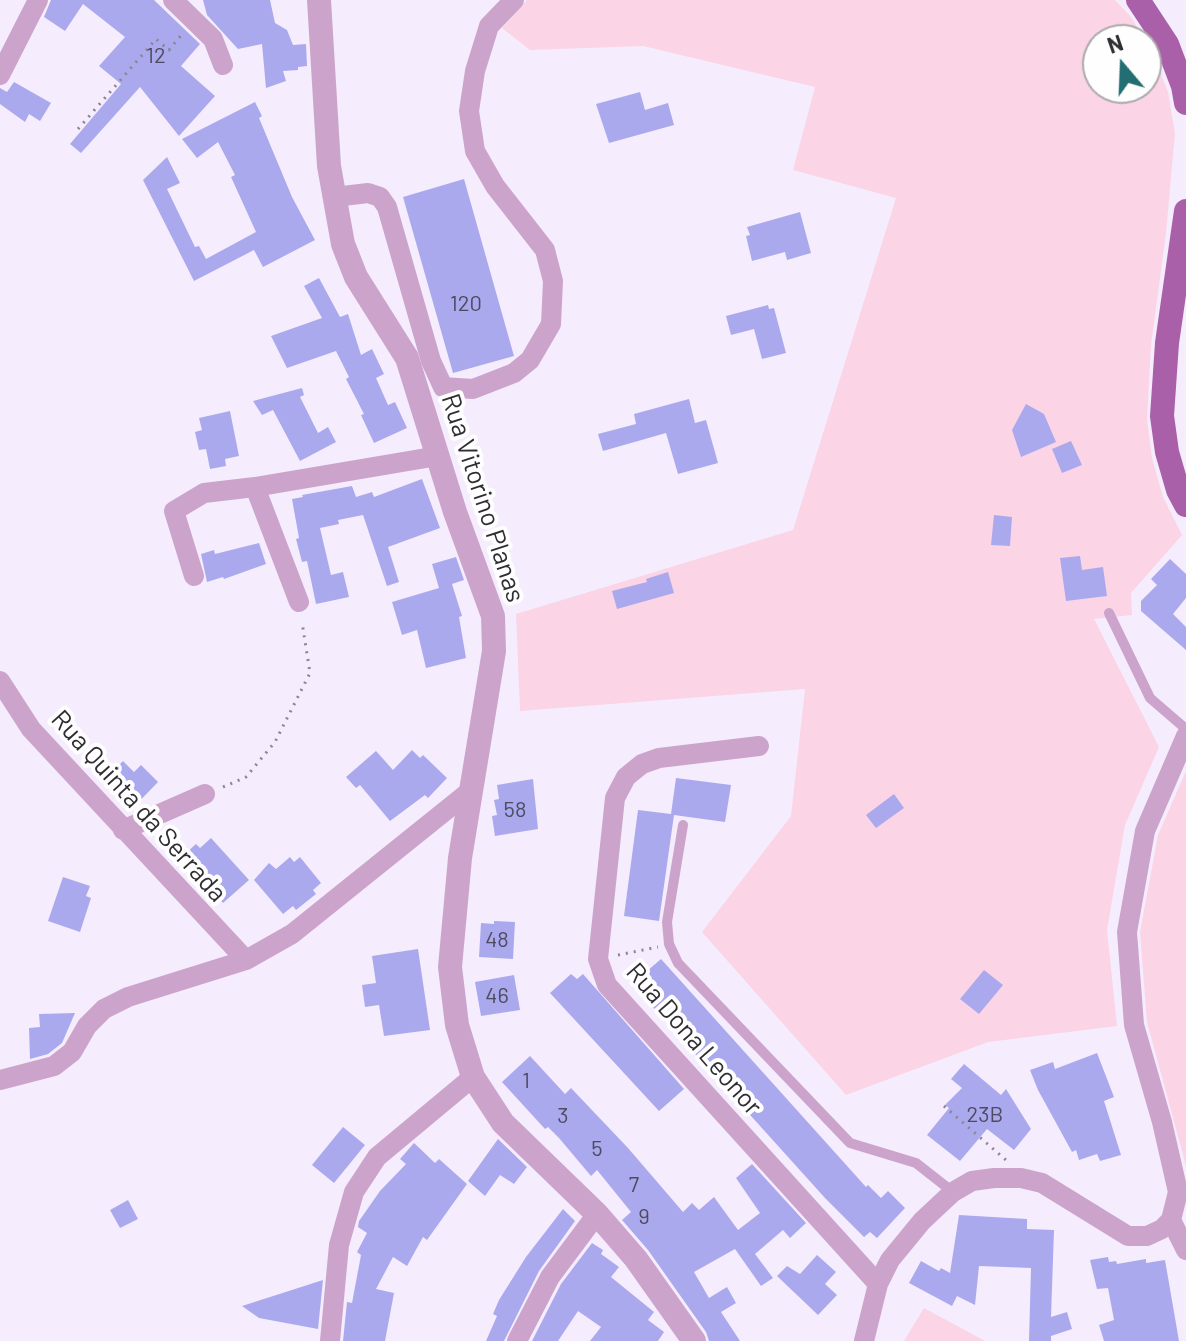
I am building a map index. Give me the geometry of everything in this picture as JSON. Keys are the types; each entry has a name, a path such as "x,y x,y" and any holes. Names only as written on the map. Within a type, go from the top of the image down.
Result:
{"main road":[{"path":"1138,0 1176,44 1186,103"},
{"path":"1186,211 1167,343 1162,416 1167,452 1178,490 1186,505"}],"street":[{"path":"0,75 38,0"},
{"path":"173,0 213,39 223,65"},
{"name":"Rua Vitorino Planas","path":"319,0 329,166 343,244 351,266 407,358 455,512 493,616 494,651 460,858 450,967 457,1025 473,1077 503,1123 597,1214 636,1259 694,1341"},
{"path":"334,197 368,193 380,197 387,207 431,361 443,387 473,389 514,373 530,360 551,324 553,281 545,250 495,186 475,151 469,111 475,71 489,26 514,0"},
{"path":"194,576 174,511 204,493 438,456"},
{"path":"255,487 299,602"},
{"name":"Rua Quinta da Serrada","path":"0,681 31,729 246,960"},
{"path":"864,1341 878,1284 890,1260 922,1221 953,1192 972,1181 1021,1178 1042,1183 1128,1236 1147,1236 1162,1229 1171,1220 1178,1192 1134,1025 1127,932 1145,831 1186,736"},
{"name":"Rua Dona Leonor","path":"759,746 659,758 642,764 626,777 615,798 598,959 607,985 878,1284"},
{"path":"0,1080 54,1066 72,1052 87,1026 104,1009 128,997 246,960 292,934 470,791"},
{"path":"123,830 205,794"},
{"path":"330,1341 339,1245 354,1192 377,1157 473,1077"},
{"path":"517,1341 550,1277 597,1214"},
{"path":"1171,1220 1186,1250"}],"lane":[{"path":"1109,613 1150,698 1186,729"},
{"path":"683,825 667,922 669,944 678,963 850,1143 916,1163 953,1192"}],"path":[{"path":"78,129 156,39 169,50 194,20"},
{"path":"205,794 246,777 275,742 310,673 299,602"},
{"path":"624,954 662,946"},
{"path":"944,1106 999,1152 1021,1178"}],"shaded area":[{"path":"527,0 1115,0 1131,17 1135,24 1082,24 1082,104 1162,104 1162,77 1168,92 1175,133 1151,345 1147,419 1152,458 1163,497 1182,535 1131,593 1132,615 1094,619 1159,747 1125,825 1107,930 1117,1026 988,1042 846,1095 702,932 791,816 805,689 520,711 516,614 793,530 896,198 793,170 815,87 643,46 530,50 502,28"},
{"path":"1186,771 1186,1166 1147,1022 1140,932 1158,835"},
{"path":"924,1308 985,1341 904,1341"}],"building":[{"path":"51,0 154,0 200,44 181,66 215,96 179,136 140,87 81,153 70,144 121,84 99,66 125,37 83,4 65,31 44,17"},
{"path":"203,0 270,0 275,23 287,30 293,45 306,44 307,66 283,71 286,81 266,88 262,44 238,49 207,15"},
{"path":"14,82 51,103 40,121 29,114 25,122 0,104 0,88 7,92"},
{"path":"640,92 645,110 668,103 674,125 609,143 596,104"},
{"path":"255,102 292,197 315,240 263,267 254,250 194,281 143,180 167,157 180,183 167,189 195,247 199,246 206,259 256,232 231,177 235,175 218,142 197,158 182,139"},
{"path":"464,179 514,356 453,373 403,197"},
{"path":"800,212 811,253 787,260 785,252 752,261 747,227"},
{"path":"319,278 340,317 348,314 361,355 372,349 384,374 376,378 388,405 395,402 407,428 374,443 336,351 287,368 271,336 322,318 304,286"},
{"path":"768,305 769,309 774,308 786,353 762,359 754,329 731,335 726,316"},
{"path":"302,388 304,395 300,397 318,433 328,427 336,442 300,461 273,410 262,415 253,401"},
{"path":"689,399 695,423 706,420 718,463 678,474 666,433 603,451 598,434 636,424 634,414"},
{"path":"1026,404 1044,414 1056,442 1021,457 1012,430"},
{"path":"230,411 239,456 225,459 226,466 210,469 206,449 199,450 195,432 202,430 199,418"},
{"path":"1071,441 1082,465 1062,473 1052,449"},
{"path":"422,479 440,528 388,547 399,582 387,586 363,515 338,520 339,524 320,528 331,575 343,572 349,597 316,604 307,561 302,562 296,539 299,538 292,499 352,486 356,497 372,492 374,497"},
{"path":"994,515 1012,517 1010,546 991,545"},
{"path":"259,543 266,564 207,582 201,554 214,550 215,554"},
{"path":"1080,556 1082,570 1103,567 1107,596 1066,601 1060,558"},
{"path":"456,557 464,580 452,584 462,616 459,617 466,658 426,668 417,630 402,635 392,602 439,588 432,564"},
{"path":"1170,559 1186,574 1186,598 1173,614 1186,627 1186,650 1141,611 1141,601 1157,585 1151,579"},
{"path":"668,572 674,593 617,609 612,591 647,582 646,579"},
{"path":"412,750 420,758 423,755 447,778 428,798 425,795 390,821 360,785 356,788 346,777 376,751 393,770"},
{"path":"123,761 134,772 141,765 158,782 130,811 102,783"},
{"path":"676,778 731,785 725,822 674,815 659,921 624,916 638,810 671,814"},
{"path":"533,779 538,829 495,836 492,816 497,815 494,800 499,799 497,785"},
{"path":"894,794 904,808 876,828 866,815"},
{"path":"211,838 249,880 223,903 214,893 208,898 180,866 190,858 186,853 196,844 200,848"},
{"path":"290,857 294,862 300,857 321,883 313,890 316,894 296,910 293,906 283,914 254,880 269,863 276,869"},
{"path":"63,877 90,886 86,896 91,898 80,932 48,921"},
{"path":"494,921 515,922 513,959 479,957 481,923 494,924"},
{"path":"418,949 430,1030 384,1036 379,1005 365,1007 362,985 376,983 372,956"},
{"path":"661,959 866,1187 868,1185 881,1198 888,1191 905,1208 877,1238 870,1232 864,1237 825,1198 632,984"},
{"path":"984,970 1003,985 979,1014 960,999"},
{"path":"571,974 577,979 583,974 684,1089 659,1111 550,993"},
{"path":"514,975 520,1010 481,1016 475,982"},
{"path":"75,1013 62,1043 48,1054 30,1059 29,1028 40,1027 39,1014"},
{"path":"1097,1053 1114,1097 1104,1101 1121,1155 1100,1161 1097,1154 1079,1160 1076,1150 1072,1152 1038,1090 1030,1070 1053,1062 1055,1069"},
{"path":"530,1056 565,1094 571,1088 683,1212 692,1203 699,1210 714,1197 738,1230 760,1213 736,1178 752,1164 806,1223 790,1238 783,1230 755,1254 773,1278 761,1286 735,1249 694,1272 709,1298 727,1287 736,1303 721,1312 740,1341 709,1341 706,1332 648,1250 622,1220 631,1212 597,1170 591,1176 559,1138 548,1127 545,1129 502,1082"},
{"path":"964,1064 1001,1095 1006,1089 1031,1129 1014,1150 987,1129 960,1161 927,1135 949,1108 945,1105 962,1088 951,1079"},
{"path":"343,1127 365,1145 334,1183 312,1165"},
{"path":"498,1139 527,1167 514,1184 500,1175 485,1196 468,1181"},
{"path":"414,1143 435,1163 439,1159 467,1184 427,1240 423,1237 407,1266 393,1257 376,1289 394,1293 385,1341 343,1341 347,1302 352,1303 361,1255 357,1252 367,1233 358,1227 359,1221 380,1191 406,1164 400,1159"},
{"path":"128,1200 138,1219 120,1228 110,1210"},
{"path":"563,1209 575,1221 539,1271 504,1341 486,1341 497,1316 493,1314 499,1300 526,1257"},
{"path":"959,1215 1027,1219 1027,1229 1054,1230 1051,1317 1067,1312 1072,1329 1051,1336 1051,1341 1029,1341 1031,1268 979,1266 975,1305 957,1296 952,1306 909,1283 921,1261 950,1273"},
{"path":"592,1243 619,1267 611,1277 654,1312 648,1320 664,1332 658,1341 590,1341 601,1327 578,1311 558,1341 532,1341 561,1284"},
{"path":"817,1255 836,1272 825,1284 837,1295 818,1315 777,1276 787,1266 800,1274"},
{"path":"1108,1257 1109,1262 1116,1261 1117,1264 1146,1259 1146,1263 1165,1260 1179,1341 1104,1341 1099,1325 1114,1320 1108,1288 1097,1289 1090,1260"},
{"path":"323,1280 318,1329 259,1318 242,1306"}]}
